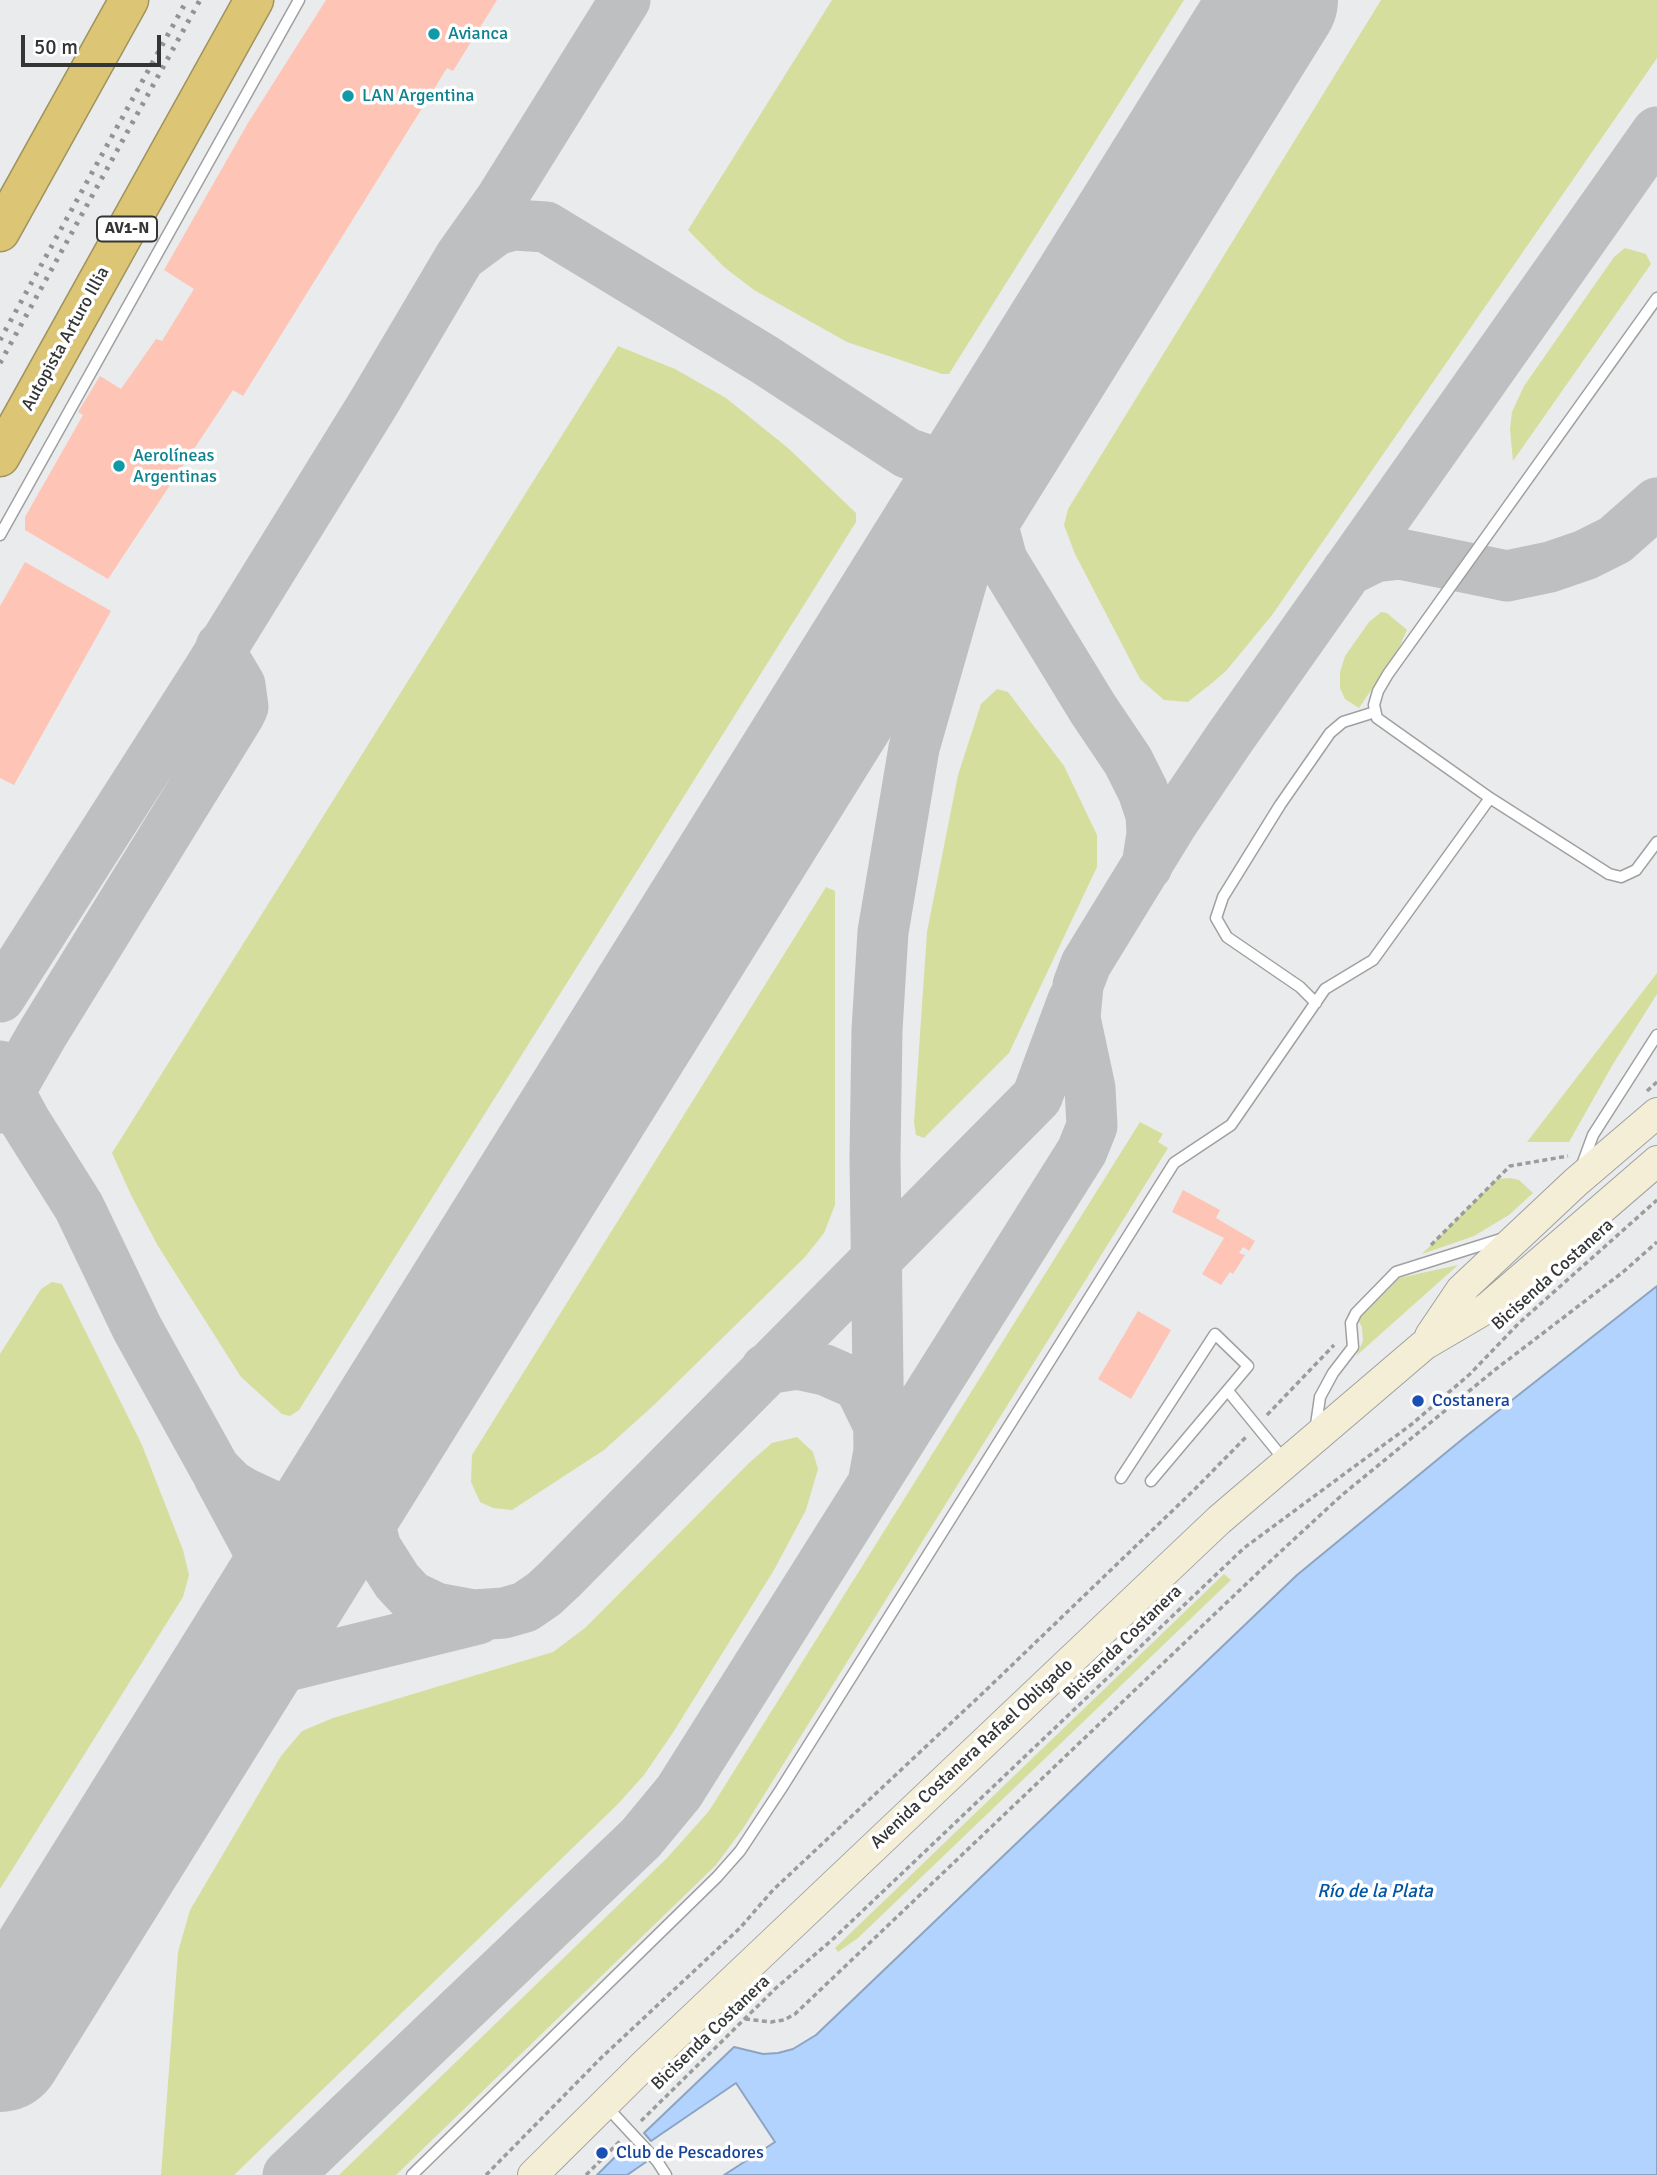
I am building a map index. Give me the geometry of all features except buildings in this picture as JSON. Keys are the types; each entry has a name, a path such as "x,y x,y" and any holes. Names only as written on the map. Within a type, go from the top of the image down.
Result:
{"highway":[{"path":"0,232 129,0"},
{"name":"Autopista Arturo Illia","path":"0,457 254,0"}],"main road":[{"name":"Avenida Costanera Rafael Obligado","path":"1424,1345 1461,1290 1576,1182 1650,1103"},
{"name":"Avenida Costanera Rafael Obligado","path":"533,2175 604,2104 1219,1520 1424,1345 1487,1308 1657,1161"}],"lane":[{"path":"0,535 299,0"},
{"path":"1657,298 1388,674 1378,691 1375,712 1377,718 1490,799 1609,874 1621,877 1636,870 1657,842"},
{"path":"1316,1003 1300,986 1227,937 1216,918 1223,897 1280,804 1330,733 1343,722 1375,712"},
{"path":"412,2175 717,1877 740,1850 1174,1163 1231,1125 1325,989 1373,960 1490,799"},
{"path":"1576,1182 1593,1135 1656,1037"},
{"path":"1315,1438 1320,1397 1333,1373 1353,1347 1350,1329 1352,1318 1393,1275 1521,1233"},
{"path":"1121,1478 1215,1334 1248,1366 1151,1481"},
{"path":"1228,1391 1286,1462"},
{"path":"604,2104 657,2161 666,2175"}],"path":[{"path":"1650,1103 1657,1082"},
{"path":"1407,1269 1510,1166 1567,1158 1593,1135"},
{"name":"Bicisenda Costanera","path":"586,2175 776,1988 833,1939 1244,1548 1422,1415 1470,1374 1519,1323 1657,1200"},
{"path":"745,2019 771,2022 784,2020 795,2014 1342,1495 1657,1242"},
{"path":"486,2175 601,2058 740,1928 773,1890 1194,1490 1350,1329"}],"green space":[{"path":"832,0 1184,0 949,374 847,342 754,290 724,267 688,230"},
{"path":"1381,0 1657,0 1657,58 1272,615 1226,671 1188,702 1164,700 1140,679 1075,554 1064,525 1068,509"},
{"path":"1625,248 1646,254 1651,264 1513,461 1510,429 1512,412 1524,386 1614,257"},
{"path":"618,346 675,369 726,398 788,448 856,513 856,522 299,1410 290,1416 282,1414 241,1377 158,1246 112,1153"},
{"path":"1381,612 1387,613 1407,630 1397,652 1359,708 1345,699 1340,688 1340,672 1345,656 1369,622"},
{"path":"997,689 1008,692 1064,766 1097,835 1097,867 1009,1053 924,1138 916,1135 914,1122 927,932 958,775 981,704"},
{"path":"826,887 835,891 835,1205 824,1233 805,1257 654,1405 604,1450 512,1510 493,1508 480,1502 471,1482 472,1455"},
{"path":"1657,973 1657,994 1569,1142 1527,1142"},
{"path":"1140,1122 1163,1134 1158,1142 1168,1148 744,1827 716,1865 396,2175 339,2175 667,1858 709,1811"},
{"path":"1497,1179 1519,1180 1533,1193 1509,1215 1474,1236 1422,1254"},
{"path":"1458,1265 1356,1356 1363,1341 1362,1327 1358,1320 1399,1278"},
{"path":"52,1282 62,1284 142,1445 183,1550 189,1575 183,1597 0,1889 0,1354 41,1289"},
{"path":"797,1437 813,1452 818,1469 806,1510 774,1570 644,1775 617,1805 234,2175 161,2175 178,1952 190,1910 281,1756 302,1731 333,1718 553,1652 585,1628 749,1463 772,1443"},
{"path":"1224,1574 1231,1580 858,1938 838,1952 835,1948"}],"water":[{"name":"Río de la Plata","path":"1657,1286 1657,2175 724,2175 775,2142 736,2083 651,2141 644,2133 734,2047 763,2054 778,2053 793,2049 816,2035 1297,1575 1465,1437"},
{"path":"632,2140 646,2162 627,2175 597,2175"}],"taxiway":[{"path":"0,997 208,671 373,404 460,257 501,199 625,0"},
{"path":"288,2175 641,1838 679,1792 1082,1151 1092,1126 1090,1088 1075,1018 1078,985 1086,964 1173,822 1229,739 1657,132"},
{"path":"465,253 496,230 514,225 546,227 765,360 907,453 933,462 953,463 970,459 1009,427"},
{"path":"874,1478 879,1451 875,1158 877,1030 883,932 914,748 991,479"},
{"path":"990,498 992,523 1002,560 1128,761 1143,791 1151,815 1152,834 1147,866"},
{"path":"1347,571 1375,557 1400,554 1507,576 1550,567 1585,555 1615,540 1657,503"},
{"path":"3,1108 0,1108 43,1033 243,707 240,685 221,647"},
{"path":"387,1430 371,1467 367,1486 368,1519 376,1548 397,1581 411,1596 436,1608 474,1615 504,1613 525,1607 560,1579 1037,1097 1073,1000"},
{"path":"0,1066 5,1084 79,1207 137,1328 215,1469 231,1485 246,1494 274,1507 292,1510 309,1508 328,1501 354,1483"},
{"path":"766,1369 797,1364 825,1370 859,1385 879,1426"},
{"path":"218,1475 261,1555 270,1584 269,1605 253,1645"},
{"path":"210,1714 237,1685 267,1671 478,1619"}],"runway":[{"path":"0,2049 1275,0"}],"railway":[{"path":"0,340 187,0"},
{"path":"0,363 200,0"}],"place":[{"name":"Avianca","path":"434,34"},
{"name":"LAN Argentina","path":"348,96"},
{"name":"Aerolíneas Argentinas","path":"119,466"},
{"name":"Costanera","path":"1418,1401"},
{"name":"Club de Pescadores","path":"602,2153"}]}
